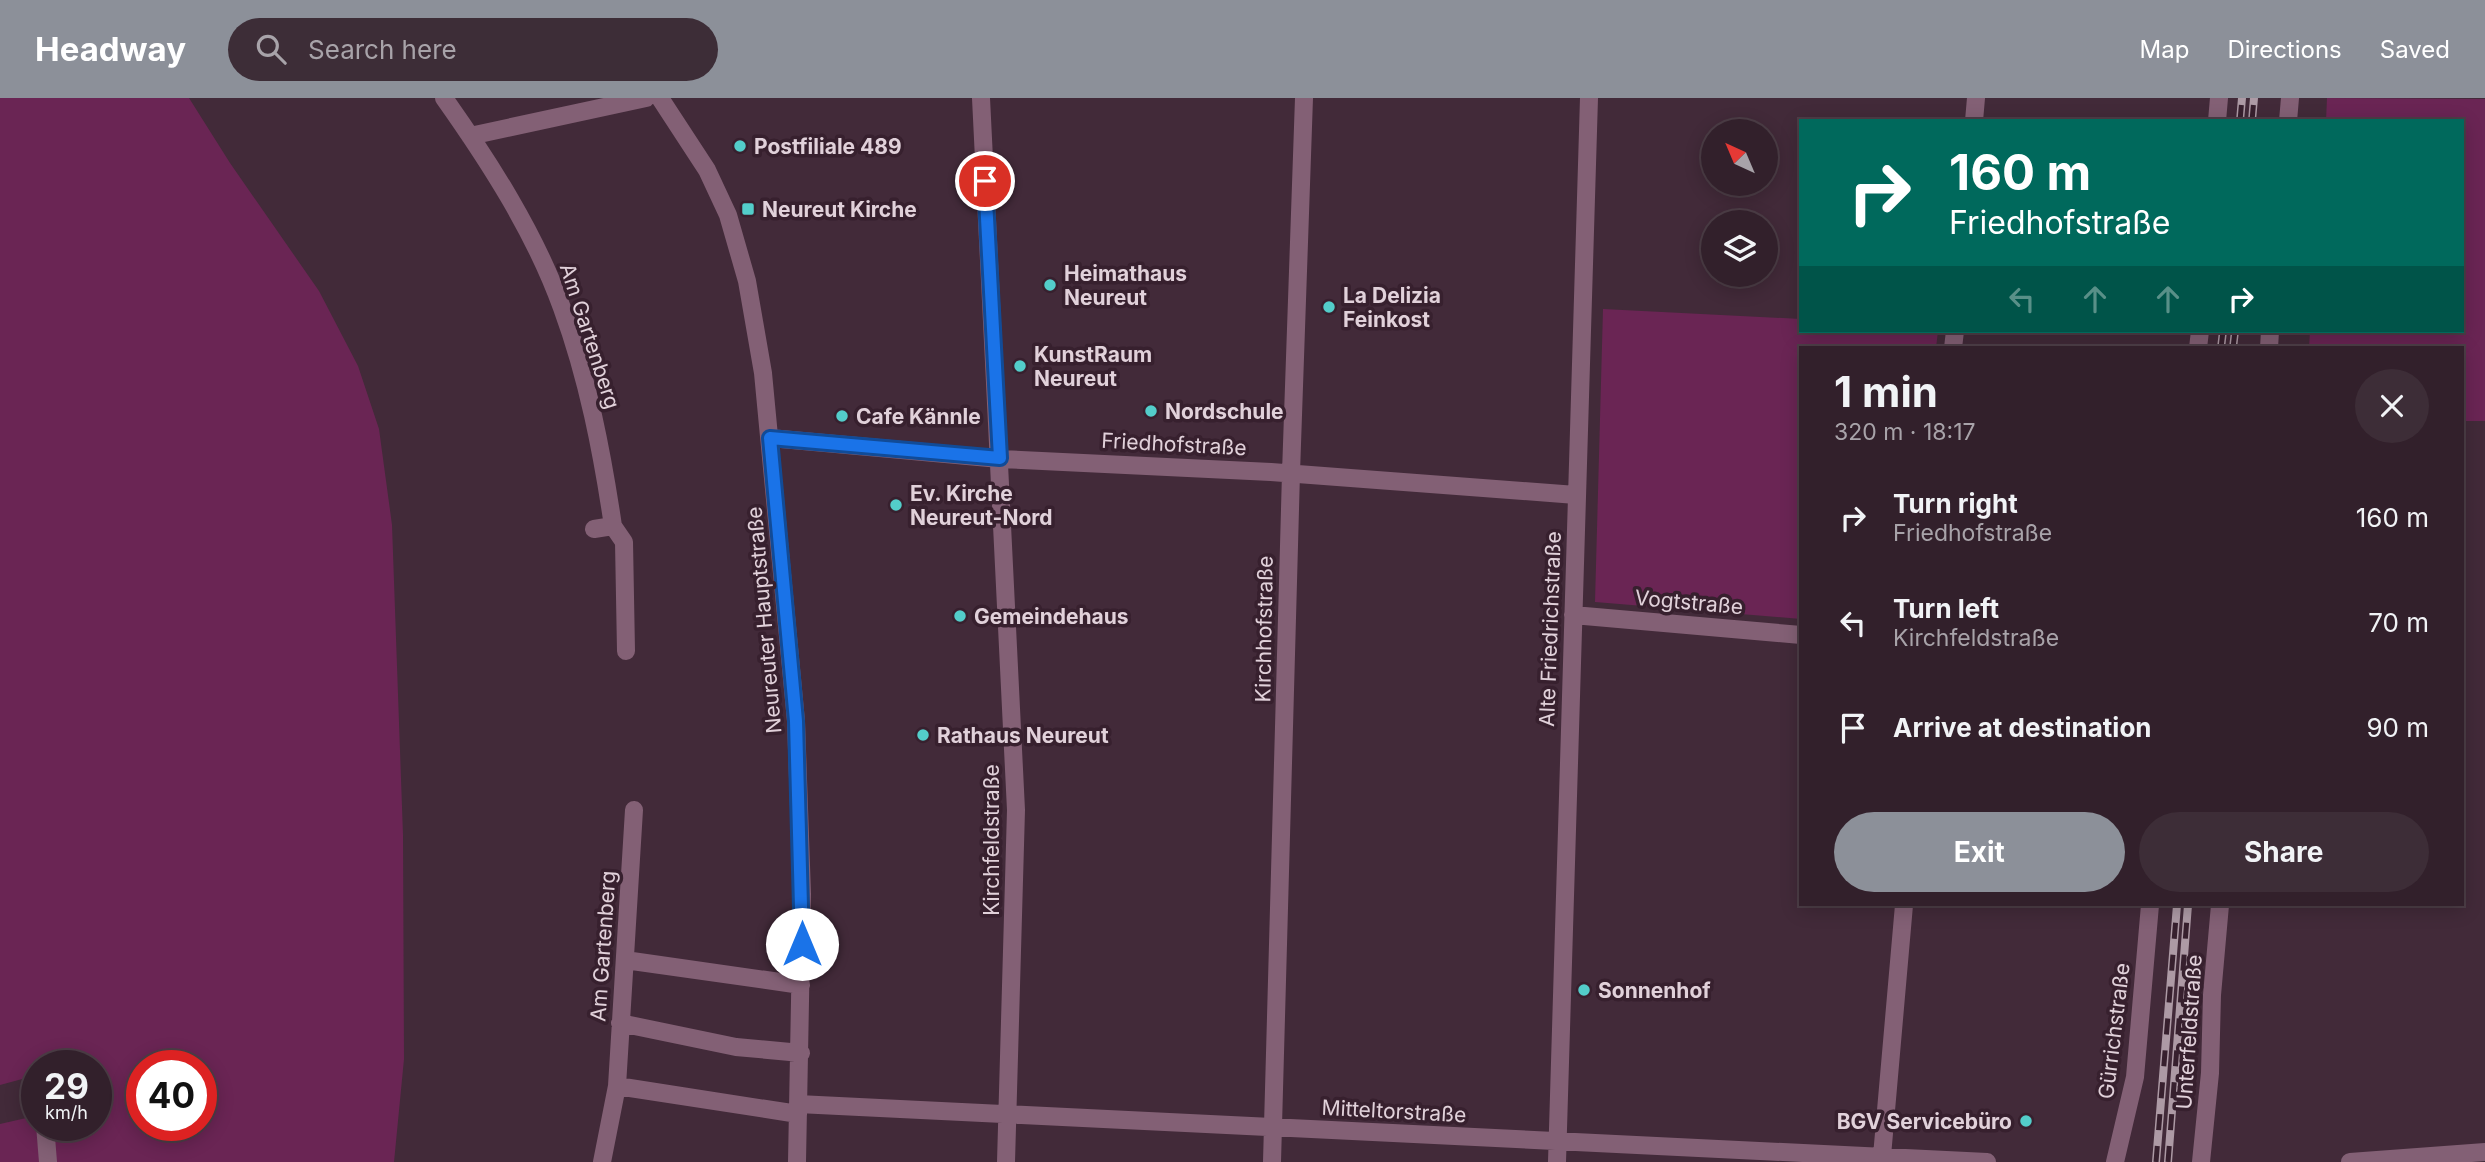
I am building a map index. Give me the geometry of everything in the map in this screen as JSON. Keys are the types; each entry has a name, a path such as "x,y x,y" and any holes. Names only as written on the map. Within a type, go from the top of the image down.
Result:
{"street":[{"name":"Am Gartenberg","path":"444,98 470,135 537,251 562,309 593,411 613,526 624,542 626,651"},
{"path":"470,135 646,98"},
{"name":"Neureuter Hauptstraße","path":"660,98 707,170 728,215 747,281 763,373 796,721 802,894 797,1162"},
{"name":"Kirchfeldstraße","path":"981,98 1017,838 1006,1162"},
{"name":"Kirchhofstraße","path":"1272,1162 1304,98"},
{"name":"Alte Friedrichstraße","path":"1557,1162 1589,98"},
{"path":"1974,119 1976,98"},
{"path":"2217,119 2219,98"},
{"path":"2288,119 2290,98"},
{"name":"Friedhofstraße","path":"770,438 1000,458 1291,473 1576,495"},
{"path":"594,528 613,526"},
{"name":"Vogtstraße","path":"1573,615 1799,635"},
{"name":"Am Gartenberg","path":"602,1162 617,1086 634,810"},
{"path":"1882,1156 1903,906"},
{"name":"Gürrichstraße","path":"2115,1162 2135,1077 2150,906"},
{"name":"Unterfeldstraße","path":"2201,1162 2210,1073 2212,995 2220,906"},
{"path":"625,960 801,985"},
{"path":"621,1023 736,1047 801,1053"},
{"path":"617,1086 798,1109"},
{"name":"Mitteltorstraße","path":"798,1109 1008,1115 1987,1162"},
{"path":"46,1141 48,1162"},
{"path":"2350,1162 2485,1152"}],"shaded area":[{"path":"0,98 189,98 230,163 319,291 358,366 379,429 392,525 403,835 404,1059 394,1162 56,1162 53,1141 112,1141 112,1050 21,1050 21,1079 0,1085"},
{"path":"2327,98 2485,99 2485,421 2464,421 2464,346 2309,346 2310,333 2464,333 2464,119 2326,119"},
{"path":"1603,309 1799,319 1799,333 1938,333 1936,346 1799,346 1799,619 1595,602"},
{"path":"21,1119 21,1141 38,1141 40,1162 0,1162 0,1124"}],"railway":[{"path":"2240,119 2242,98"},
{"path":"2252,119 2254,98"},
{"path":"2221,346 2223,333"},
{"path":"2233,346 2235,333"},
{"path":"2156,1162 2177,906"},
{"path":"2168,1162 2188,906"}],"place":[{"name":"Postfiliale 489","path":"740,146"},
{"name":"Neureut Kirche","path":"748,209"},
{"name":"Heimathaus Neureut","path":"1050,285"},
{"name":"La Delizia Feinkost","path":"1329,307"},
{"name":"KunstRaum Neureut","path":"1020,366"},
{"name":"Nordschule","path":"1151,411"},
{"name":"Cafe Kännle","path":"842,416"},
{"name":"Ev. Kirche Neureut-Nord","path":"896,505"},
{"name":"Gemeindehaus","path":"960,616"},
{"name":"Rathaus Neureut","path":"923,735"},
{"name":"Sonnenhof","path":"1584,990"},
{"name":"BGV Servicebüro","path":"2026,1121"}],"route":[{"path":"802,944 796,721 770,438 1000,458 985,181"}]}
